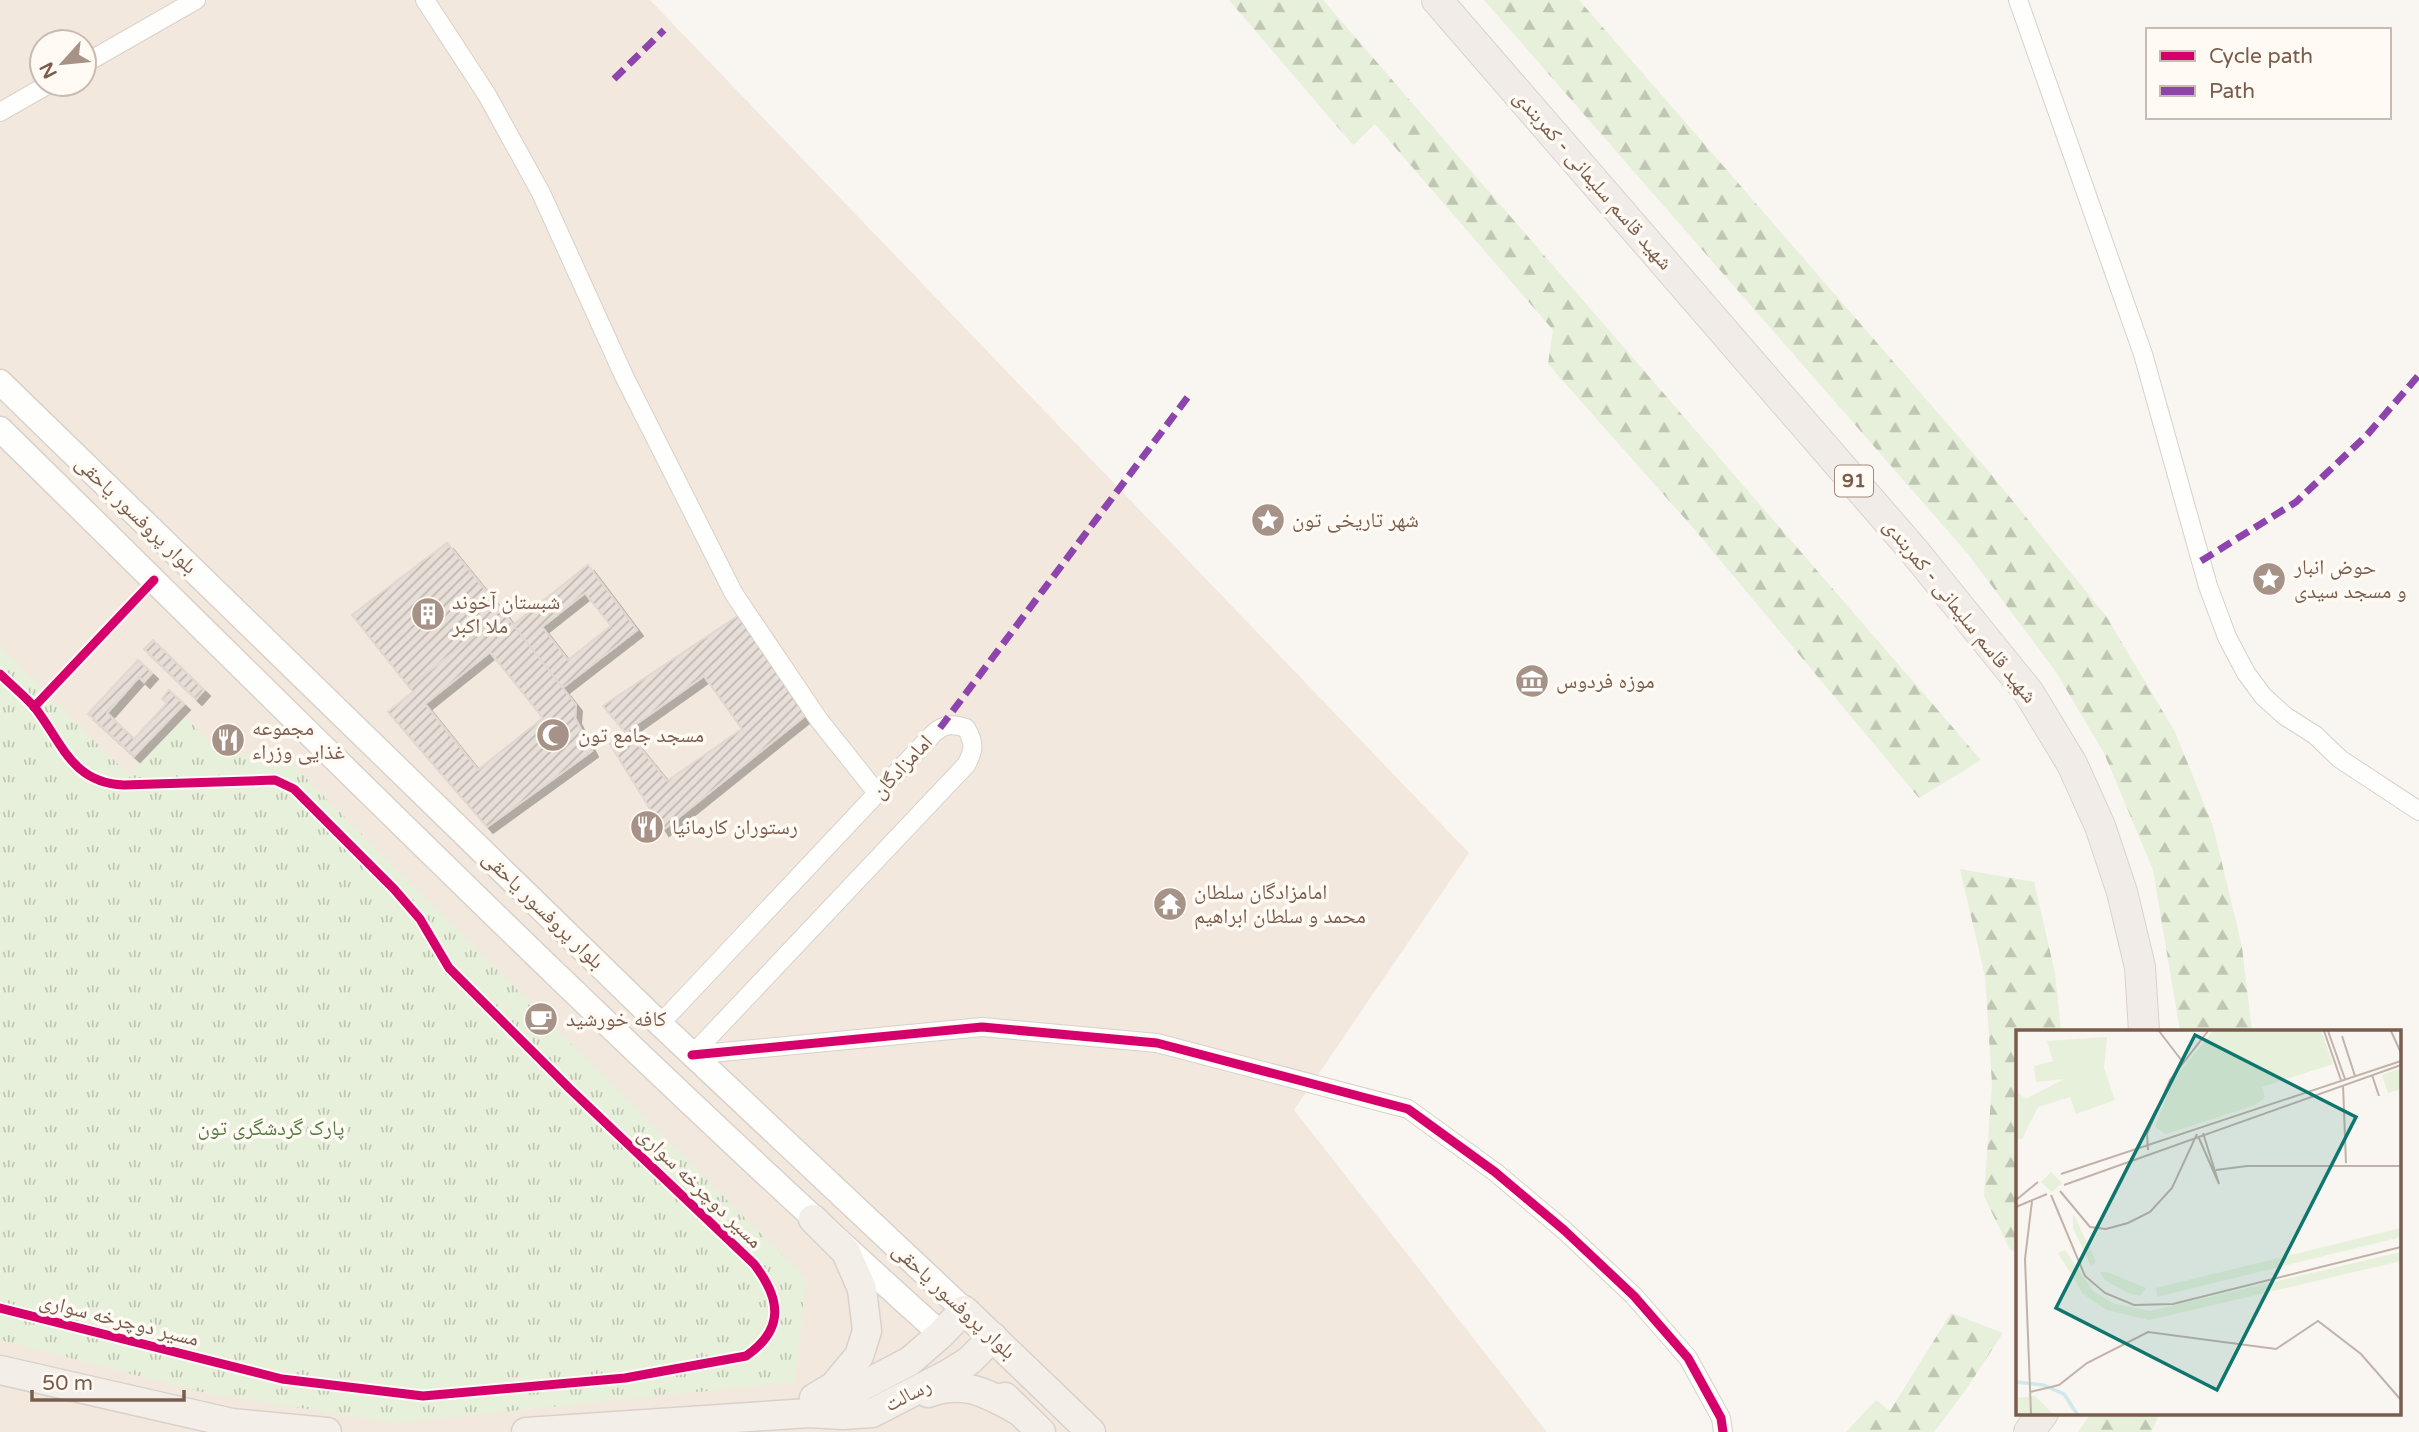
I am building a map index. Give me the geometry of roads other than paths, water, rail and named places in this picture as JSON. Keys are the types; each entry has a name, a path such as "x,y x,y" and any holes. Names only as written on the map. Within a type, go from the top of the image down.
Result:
{"highway":[{"name":"شهید قاسم سلیمانی - کمربندی","path":"1437,0 1914,551 2029,693 2072,764 2104,839 2122,892 2140,967 2144,1030"},
{"path":"2029,1432 2042,1414"}],"main road":[{"name":"بلوار پروفسور یاحقی","path":"0,382 692,1055 1091,1432"},
{"name":"بلوار پروفسور یاحقی","path":"0,429 484,907 813,1219 959,1368 1019,1411 1041,1432"},
{"path":"797,1414 834,1386 859,1356 867,1331 862,1289 846,1252 813,1219 838,1191"},
{"name":"رسالت","path":"797,1414 890,1373 934,1341 964,1310"},
{"name":"رسالت","path":"526,1432 797,1414 872,1413 959,1368 992,1337"},
{"path":"0,1370 232,1423 327,1432"},
{"path":"872,1413 950,1387 984,1392 1019,1411"}],"street":[{"path":"98,56 196,0"},
{"path":"425,0 487,95 541,193 624,376 734,594 819,720 877,793"},
{"path":"2018,0 2143,354 2208,586 2227,637 2246,673 2263,696 2285,716 2315,735 2340,759 2419,811"},
{"path":"0,112 28,96"},
{"name":"امامزادگان","path":"660,1024 940,728 954,724 967,728 973,740 973,753 966,765 692,1055"},
{"path":"692,1055 982,1027 1157,1042 1408,1109 1495,1172 1564,1230 1634,1296 1688,1358 1721,1418 1723,1432"}],"place":[{"name":"شهر تاریخی تون","path":"1268,520"},
{"name":"حوض انبار و مسجد سیدی","path":"2269,579"},
{"name":"شبستان آخوند ملا اکبر","path":"428,614"},
{"name":"موزه فردوس","path":"1532,681"},
{"name":"مسجد جامع تون","path":"553,735"},
{"name":"مجموعه غذایی وزراء","path":"228,740"},
{"name":"رستوران کارمانیا","path":"647,827"},
{"name":"امامزادگان سلطان محمد و سلطان ابراهیم","path":"1170,904"},
{"name":"کافه خورشید","path":"541,1019"}],"park label":[{"name":"پارک گردشگری تون","path":"271,1128"}]}
